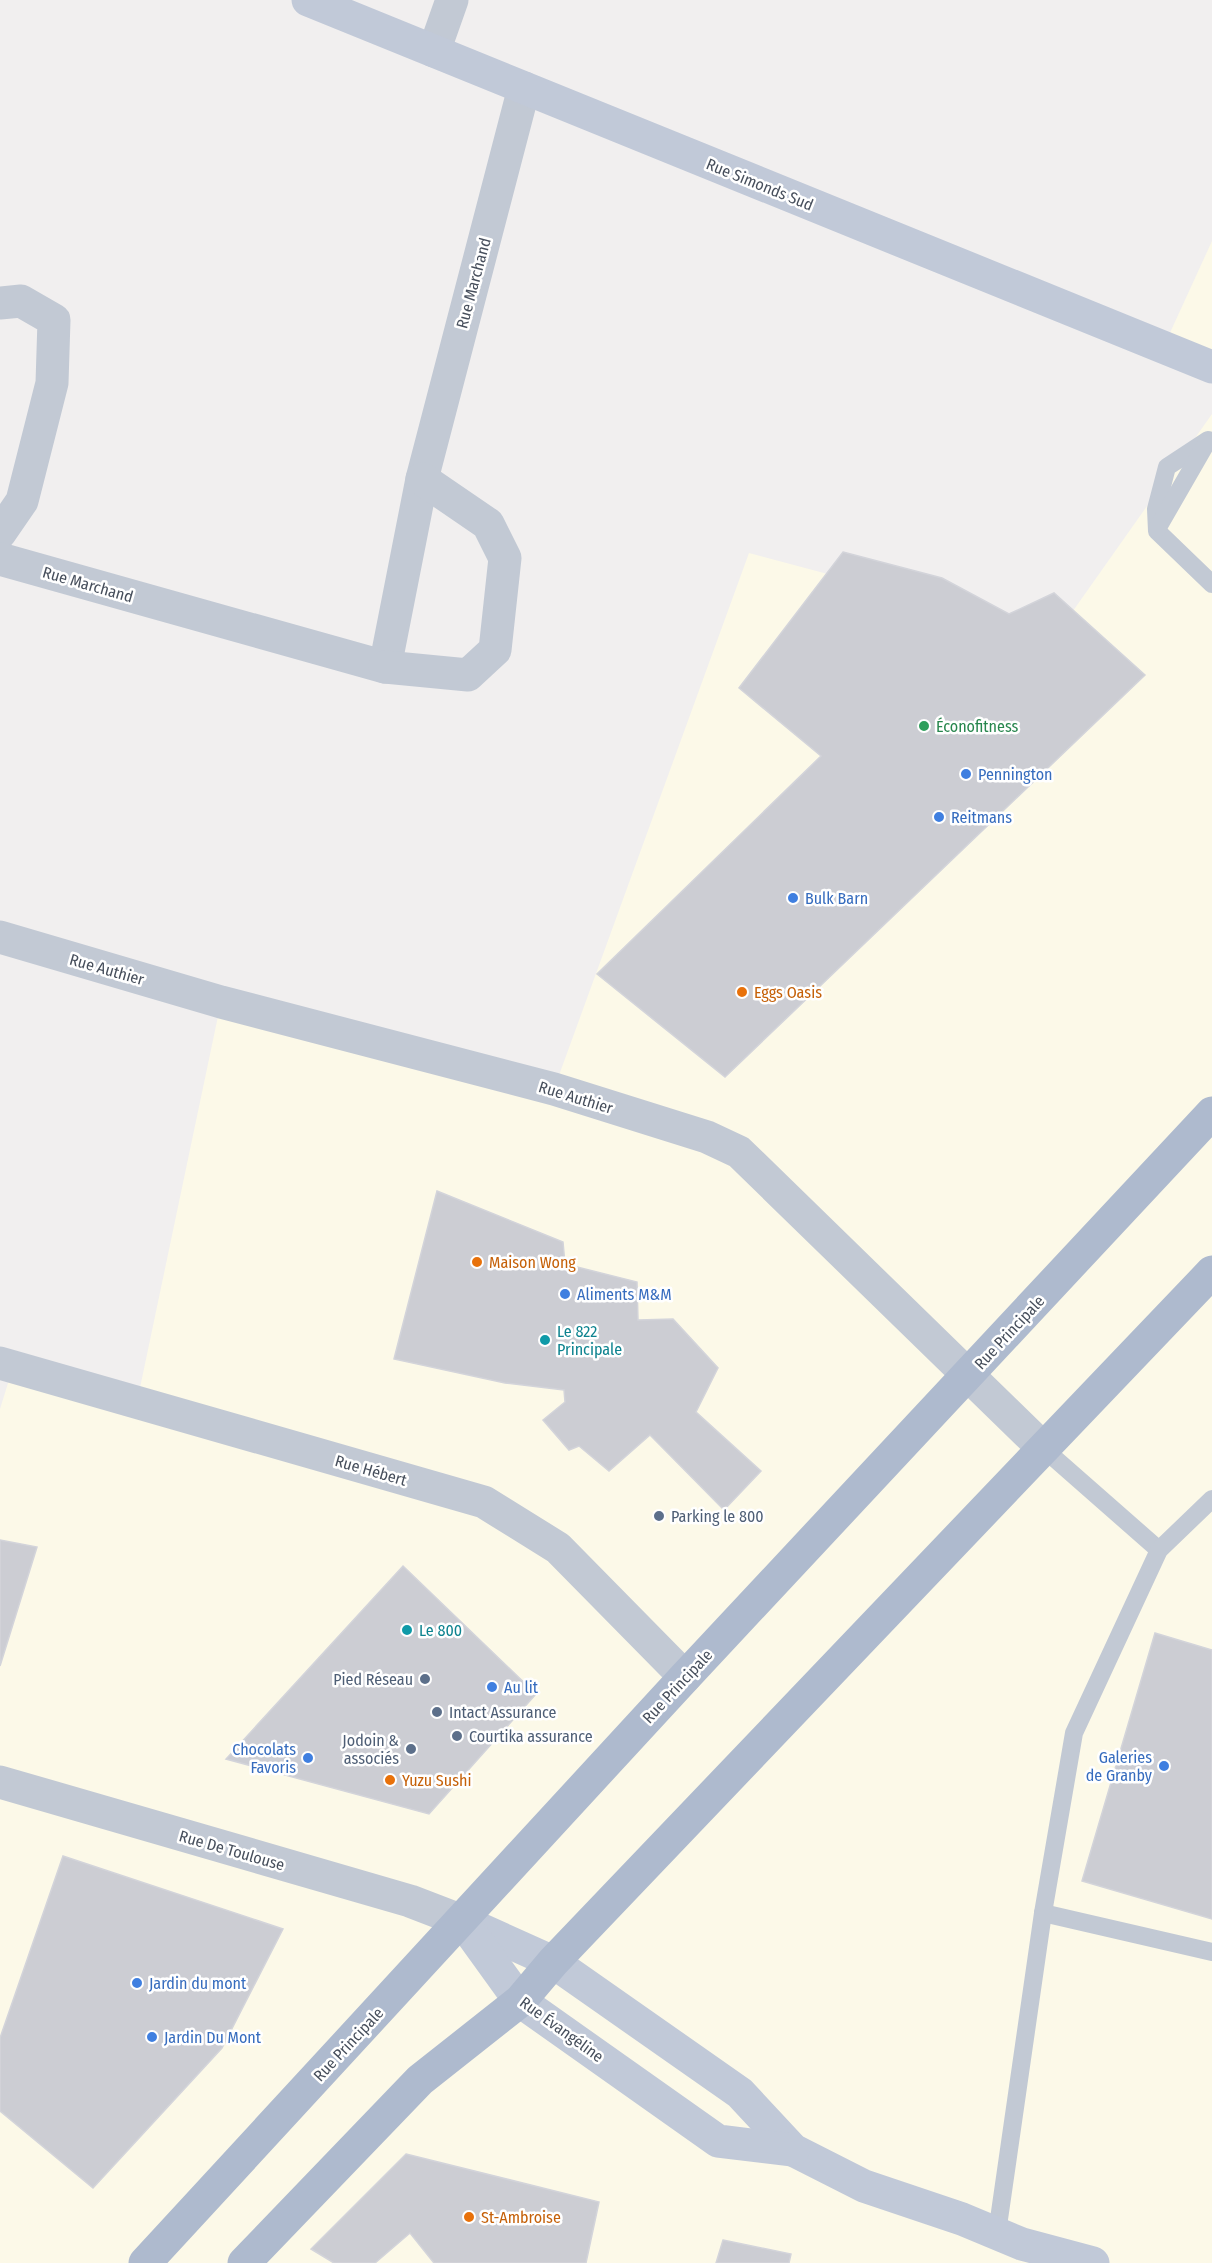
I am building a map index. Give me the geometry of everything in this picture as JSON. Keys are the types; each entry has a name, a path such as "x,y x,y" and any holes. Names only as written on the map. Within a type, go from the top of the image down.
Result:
{"main road":[{"name":"Rue Principale","path":"145,2263 685,1677 1212,1113"},
{"path":"244,2263 420,2080 520,2001 553,1962 1212,1272"}],"street":[{"name":"Rue Simonds Sud","path":"308,0 1212,367"},
{"path":"434,51 452,0"},
{"name":"Rue Marchand","path":"385,667 422,479 524,88"},
{"path":"0,303 21,301 54,320 52,383 22,501 0,533"},
{"name":"Rue Marchand","path":"0,559 385,667 468,675 495,650 505,558 488,524 422,479"},
{"name":"Rue Authier","path":"0,937 221,1002 554,1089 707,1137 739,1152 1044,1449"},
{"name":"Rue Hébert","path":"0,1363 484,1502 558,1548 685,1677"},
{"name":"Rue De Toulouse","path":"0,1782 410,1901 462,1921"},
{"name":"Rue Évangéline","path":"462,1921 553,1962 740,2094 793,2150"},
{"name":"Rue Évangéline","path":"462,1921 520,2001 718,2140 793,2150 864,2186 1012,2247 1093,2263"}],"lane":[{"path":"1210,440 1167,467 1156,510 1157,531 1212,584"},
{"path":"1044,1449 1159,1550"},
{"path":"1012,2247 1043,1912 1074,1733 1159,1550 1212,1499"},
{"path":"1043,1912 1212,1952"}],"shaded area":[{"path":"1212,241 1212,367 1163,348"},
{"path":"1212,414 1212,2263 0,2263 0,1409 13,1367 137,1402 221,1002 554,1089 749,553 1056,635"}],"building":[{"path":"843,552 942,578 1009,614 1054,593 1145,675 725,1077 597,974 821,756 739,688"},
{"name":"Le 822 Principale","path":"437,1191 563,1242 565,1264 637,1282 638,1320 673,1319 718,1368 696,1412 761,1471 724,1510 650,1435 609,1471 579,1446 569,1450 543,1420 565,1402 564,1390 505,1383 394,1359"},
{"path":"0,1540 37,1547 0,1666"},
{"name":"Le 800","path":"403,1566 536,1694 429,1814 226,1759"},
{"name":"Galeries de Granby","path":"1155,1633 1212,1650 1212,1919 1082,1881"},
{"name":"Jardin du mont","path":"63,1856 283,1929 222,2048 93,2188 0,2111 0,2038"},
{"name":"St-Ambroise","path":"406,2154 599,2202 586,2263 434,2263 410,2233 375,2263 334,2263 311,2249"},
{"path":"723,2240 791,2254 789,2263 716,2263"}],"place":[{"name":"Éconofitness","path":"924,726"},
{"name":"Pennington","path":"966,774"},
{"name":"Reitmans","path":"939,817"},
{"name":"Bulk Barn","path":"793,898"},
{"name":"Eggs Oasis","path":"742,992"},
{"name":"Maison Wong","path":"477,1262"},
{"name":"Aliments M&M","path":"565,1294"},
{"name":"Le 822 Principale","path":"545,1340"},
{"name":"Parking le 800","path":"659,1516"},
{"name":"Le 800","path":"407,1630"},
{"name":"Pied Réseau","path":"425,1679"},
{"name":"Au lit","path":"492,1687"},
{"name":"Intact Assurance","path":"437,1712"},
{"name":"Courtika assurance","path":"457,1736"},
{"name":"Jodoin & associés","path":"411,1749"},
{"name":"Chocolats Favoris","path":"308,1758"},
{"name":"Galeries de Granby","path":"1164,1766"},
{"name":"Yuzu Sushi","path":"390,1780"},
{"name":"Jardin du mont","path":"137,1983"},
{"name":"Jardin Du Mont","path":"152,2037"},
{"name":"St-Ambroise","path":"469,2217"}]}
